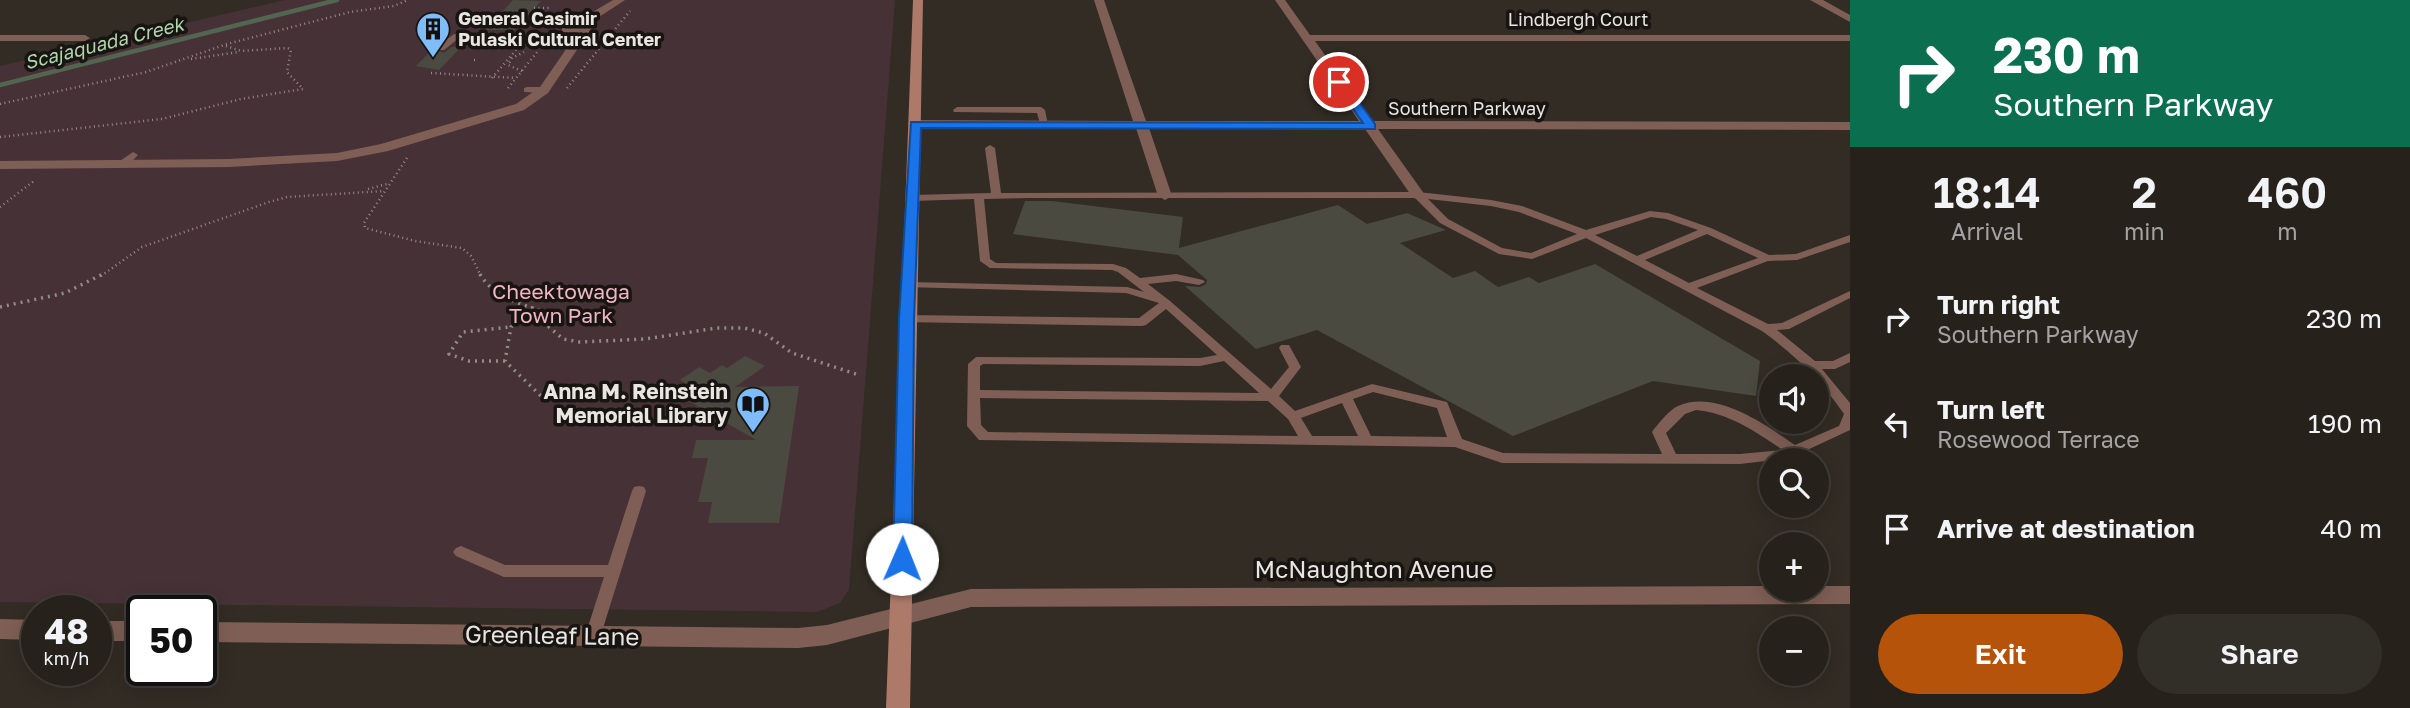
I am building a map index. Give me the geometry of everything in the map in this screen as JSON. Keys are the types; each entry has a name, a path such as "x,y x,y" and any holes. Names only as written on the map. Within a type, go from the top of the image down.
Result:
{"main road":[{"path":"898,708 918,0"}],"street":[{"path":"1100,0 1164,196"},
{"path":"1280,0 1418,195"},
{"path":"1815,0 1850,19"},
{"path":"0,165 128,159 227,165 335,159 477,122 520,107 544,90 595,15 626,2"},
{"path":"0,38 85,38"},
{"name":"Lindbergh Court","path":"1307,38 1850,38"},
{"name":"Southern Parkway","path":"915,124 1850,126"},
{"name":"McNaughton Avenue","path":"900,616 971,598 1850,595"},
{"name":"Greenleaf Lane","path":"217,632 798,638 827,635 900,616"},
{"path":"0,629 21,630"}],"lane":[{"path":"565,30 580,35"},
{"path":"441,48 457,36 524,40 580,35"},
{"path":"527,90 544,90"},
{"path":"957,110 1041,110 1044,125"},
{"path":"980,110 981,125"},
{"path":"990,148 996,196"},
{"path":"912,198 1418,195 1522,209 1586,234 1766,328 1813,364"},
{"path":"1418,195 1444,221 1499,251 1532,256 1586,234 1650,214 1668,216 1707,230 1767,258"},
{"path":"979,198 985,261 994,266 1113,267 1166,303 1293,416 1308,440"},
{"path":"1637,260 1707,230"},
{"path":"1689,287 1767,258 1797,257 1850,238"},
{"path":"1138,282 1170,277 1189,278 1199,282"},
{"path":"908,285 1127,290 1166,303"},
{"path":"1766,328 1784,326 1850,294"},
{"path":"907,319 1142,323 1166,303"},
{"path":"1271,397 1295,367 1285,348"},
{"path":"1224,357 1200,362 980,360 974,365 974,426 984,437 1456,442 1502,458 1759,457"},
{"path":"1829,365 1835,365 1850,357"},
{"path":"1801,448 1844,429 1850,414 1829,385"},
{"path":"1293,416 1372,388 1442,405 1456,442"},
{"path":"974,394 1271,397"},
{"path":"1346,397 1367,442"},
{"path":"1671,459 1659,432 1683,409 1702,407 1745,418 1790,448"},
{"path":"593,636 639,491"},
{"path":"460,552 504,571 614,571"}],"path":[{"path":"0,104 146,72 223,45 350,12 394,6 408,0"},
{"path":"565,90 600,49 614,27 628,15 626,2"},
{"path":"534,8 549,8"},
{"path":"522,22 537,22"},
{"path":"492,78 524,40"},
{"path":"223,45 241,51"},
{"path":"0,137 162,119 241,99 303,89 287,72 288,48 241,51 189,59"},
{"path":"508,88 516,78 522,71 539,50 512,58 508,65 522,71"},
{"path":"431,73 516,78"},
{"path":"414,154 406,158 389,183 364,223 365,228 415,241 461,248 471,256 486,285 521,305 543,311 549,327 563,339 580,342 645,339 717,328 744,328 764,333 792,353 859,375"},
{"path":"0,207 59,162"},
{"path":"360,191 389,183"},
{"path":"0,307 65,293 94,281 142,247 269,202 287,197 384,191"},
{"path":"533,307 511,327 463,332 449,354 456,359 469,361 505,361 543,398"},
{"path":"505,361 511,327"}],"green space":[{"name":"Cheektowaga Town Park","path":"285,0 895,0 849,589 840,603 817,612 217,605 217,595 126,595 126,604 112,603 112,595 21,595 21,602 0,602 0,66"}],"building":[{"path":"513,0 541,1 515,30 485,30"},
{"name":"General Casimir Pulaski Cultural Center","path":"462,46 439,70 416,66 433,49 444,53 452,47"},
{"path":"1025,201 1052,201 1183,217 1179,248 1338,205 1367,224 1407,213 1446,230 1400,243 1453,278 1475,271 1498,287 1529,277 1539,283 1595,264 1760,361 1756,396 1653,381 1513,436 1317,330 1256,349 1185,286 1200,287 1206,284 1207,280 1178,255 1013,234"},
{"name":"Anna M. Reinstein Memorial Library","path":"745,356 765,366 735,387 799,386 779,523 708,523 712,502 698,502 708,458 692,458 696,440 756,440 680,396 692,387 680,380 699,367 710,373 722,365 727,368"}],"waterway":[{"name":"Scajaquada Creek","path":"0,85 337,0"}],"place":[{"name":"General Casimir Pulaski Cultural Center","path":"433,59"},
{"name":"Anna M. Reinstein Memorial Library","path":"753,434"}],"route":[{"path":"902,559 907,319 915,124 1371,126 1339,82"}]}
